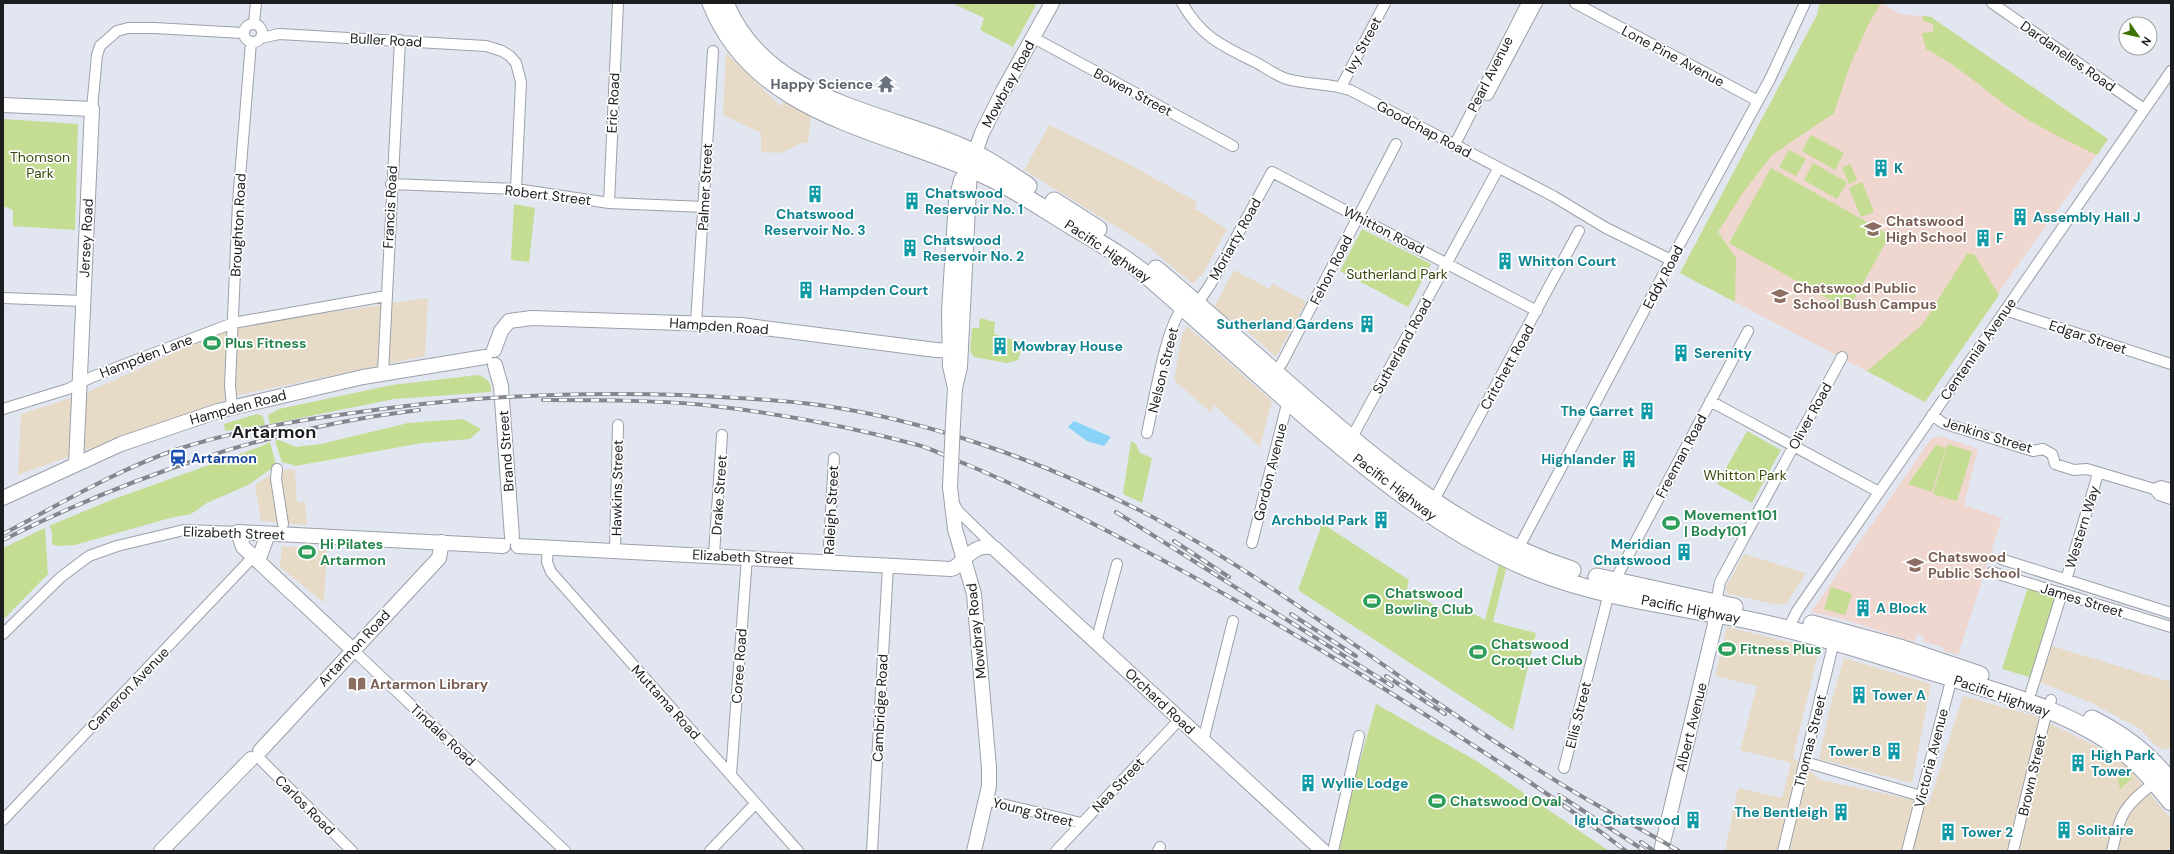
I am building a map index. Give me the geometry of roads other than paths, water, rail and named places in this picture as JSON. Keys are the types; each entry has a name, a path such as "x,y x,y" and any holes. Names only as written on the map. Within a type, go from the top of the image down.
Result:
{"highway":[{"name":"Pacific Highway","path":"711,3 726,34 742,55 799,100 865,131 972,160 1133,251 1288,400 1350,454 1433,517 1528,568 1611,587 1790,624 1836,636 1953,672 2049,705"},
{"name":"Pacific Highway","path":"725,3 736,26 758,52 775,67 806,88 839,104 957,145 972,160"},
{"name":"Pacific Highway","path":"1190,306 1274,373 1351,439 1433,502 1518,549 1551,564 1611,587"},
{"name":"Pacific Highway","path":"1953,672 2031,692 2086,729 2113,745 2163,783 2171,802"}],"street":[{"path":"254,23 256,3"},
{"name":"Eric Road","path":"609,203 618,3"},
{"name":"Mowbray Road","path":"974,851 989,786 989,768 972,584 955,530 950,492 955,388 950,366 955,351 972,160 984,128 1032,37 1052,3"},
{"name":"Goodchap Road","path":"1182,3 1191,20 1209,38 1286,79 1341,87 1553,196 1606,228 1671,260"},
{"name":"Ivy Street","path":"1341,87 1385,3"},
{"name":"Pearl Avenue","path":"1454,146 1527,3"},
{"name":"Pearl Avenue","path":"1488,95 1537,3"},
{"path":"1575,3 1590,7"},
{"name":"Eddy Road","path":"1518,549 1671,260 1758,101 1805,3"},
{"name":"Dardanelles Road","path":"1992,3 2144,109"},
{"name":"Lone Pine Avenue","path":"1590,7 1758,101"},
{"path":"254,23 261,28 261,38 257,41 251,42 245,38 243,33 245,27 254,23"},
{"name":"Jersey Road","path":"76,464 92,109 95,64 100,46 117,31 128,28 243,33"},
{"name":"Buller Road","path":"261,38 279,34 400,40 486,46 502,51 510,56 516,63 521,82 516,189"},
{"name":"Bowen Street","path":"1032,37 1233,146"},
{"name":"Francis Road","path":"383,373 400,40"},
{"name":"Broughton Road","path":"232,407 230,385 238,202 251,42"},
{"name":"Palmer Street","path":"696,323 713,51"},
{"name":"Centennial Avenue","path":"1790,624 1932,415 2171,71"},
{"path":"3,105 92,109"},
{"name":"Fehon Road","path":"1274,373 1282,363 1396,144"},
{"name":"Sutherland Road","path":"1351,439 1498,169"},
{"name":"Whitton Road","path":"1272,172 1537,311"},
{"name":"Moriarty Road","path":"1190,306 1210,285 1272,172"},
{"name":"Robert Street","path":"392,184 516,189 609,203 704,207"},
{"name":"Critchett Road","path":"1433,502 1579,231"},
{"name":"Hampden Lane","path":"3,409 79,384 92,377 233,323 386,296"},
{"path":"3,298 83,301"},
{"name":"Nelson Street","path":"1147,433 1170,331 1178,313 1190,306"},
{"name":"Edgar Street","path":"2005,310 2171,364"},
{"name":"Hampden Road","path":"3,498 76,464 146,434 232,407 383,373 491,357 504,325 515,319 741,325 955,351"},
{"name":"Freeman Road","path":"1611,587 1748,331"},
{"name":"Brand Street","path":"491,357 501,386 511,543"},
{"name":"Oliver Road","path":"1716,609 1720,582 1842,357"},
{"name":"Gordon Avenue","path":"1252,543 1288,400"},
{"path":"1710,401 1879,492"},
{"name":"Jenkins Street","path":"1932,415 1943,423 2033,452 2043,449 2052,454 2056,464 2074,470 2087,469 2098,474 2154,489 2159,495 2171,499"},
{"name":"Hawkins Street","path":"615,550 618,425"},
{"name":"Drake Street","path":"714,555 722,435"},
{"name":"Raleigh Street","path":"828,562 834,458"},
{"path":"277,469 276,479 283,524"},
{"name":"Western Way","path":"2066,580 2098,474"},
{"name":"Jenkins Street","path":"2154,489 2162,486 2171,489"},
{"name":"Orchard Road","path":"950,492 958,511 1203,742 1323,851"},
{"name":"Elizabeth Street","path":"3,634 50,587 80,561 117,546 184,530 442,542 511,543 548,547 951,569 964,560"},
{"name":"Tindale Road","path":"238,532 243,547 255,559 565,851"},
{"path":"255,559 268,534"},
{"name":"Artarmon Road","path":"161,851 256,756 439,558 442,542"},
{"path":"964,560 972,551 981,547 990,546 999,550"},
{"name":"Muttama Road","path":"548,547 547,562 550,572 798,851"},
{"name":"Coree Road","path":"731,775 747,557"},
{"name":"Cameron Avenue","path":"3,820 255,559"},
{"name":"James Street","path":"2001,559 2171,614"},
{"path":"1096,642 1117,564"},
{"name":"Cambridge Road","path":"872,851 888,566"},
{"name":"James Street","path":"1992,572 2171,627"},
{"name":"Ellis Street","path":"1564,768 1611,587"},
{"path":"2031,692 2062,594"},
{"name":"Albert Avenue","path":"1661,851 1704,672 1716,609"},
{"path":"1203,742 1233,621"},
{"name":"Thomas Street","path":"1784,851 1836,636"},
{"name":"Victoria Avenue","path":"1907,851 1953,672"},
{"name":"Brown Street","path":"2014,851 2049,705"},
{"name":"Nea Street","path":"1056,851 1180,719"},
{"path":"1333,851 1359,736"},
{"name":"Carlos Road","path":"256,756 352,851"},
{"path":"1805,762 1921,796"},
{"path":"2112,851 2120,819 2126,808 2132,800 2163,783"},
{"name":"Young Street","path":"985,800 1081,823"},
{"path":"710,851 755,804"}],"water":[{"path":"1074,421 1111,437 1104,446 1087,441 1068,427"}],"railway":[{"path":"3,534 109,478 153,458 175,450 254,429 336,415 463,400 572,394 645,394 733,397 819,405 860,412 942,432 1023,459 1102,492 1139,510 1178,531 1255,577 1455,715 1576,793 1679,851"},
{"path":"543,400 644,401 685,403 732,408 839,426 892,438 937,452 1005,481 1079,516 1196,578 1275,623 1393,694 1506,767 1555,799 1626,851"},
{"path":"3,540 52,516 102,495 205,457 258,441 311,428 419,410"},
{"path":"1116,512 1392,686"},
{"path":"1174,541 1229,577"},
{"path":"1291,614 1356,656"},
{"path":"1386,676 1445,714"},
{"path":"1559,795 1645,851"},
{"path":"1641,842 1654,851"}],"place":[{"name":"Happy Science","path":"886,84"},
{"name":"K","path":"1881,168"},
{"name":"Chatswood Reservoir No. 3","path":"815,194"},
{"name":"Chatswood Reservoir No. 1","path":"912,201"},
{"name":"Assembly Hall J","path":"2020,217"},
{"name":"Chatswood High School","path":"1873,229"},
{"name":"F","path":"1983,238"},
{"name":"Chatswood Reservoir No. 2","path":"910,248"},
{"name":"Whitton Court","path":"1505,261"},
{"name":"Hampden Court","path":"806,290"},
{"name":"Chatswood Public School Bush Campus","path":"1780,296"},
{"name":"Sutherland Gardens","path":"1367,324"},
{"name":"Plus Fitness","path":"212,343"},
{"name":"Mowbray House","path":"1000,346"},
{"name":"Serenity","path":"1681,353"},
{"name":"The Garret","path":"1647,411"},
{"name":"Artarmon","path":"178,458"},
{"name":"Highlander","path":"1629,459"},
{"name":"Archbold Park","path":"1381,520"},
{"name":"Movement101 | Body101","path":"1671,523"},
{"name":"Hi Pilates Artarmon","path":"307,552"},
{"name":"Meridian Chatswood","path":"1684,552"},
{"name":"Chatswood Public School","path":"1915,565"},
{"name":"Chatswood Bowling Club","path":"1372,601"},
{"name":"A Block","path":"1863,608"},
{"name":"Fitness Plus","path":"1727,649"},
{"name":"Chatswood Croquet Club","path":"1478,652"},
{"name":"Artarmon Library","path":"357,684"},
{"name":"Tower A","path":"1859,695"},
{"name":"Tower B","path":"1894,751"},
{"name":"High Park Tower","path":"2078,763"},
{"name":"Wyllie Lodge","path":"1308,783"},
{"name":"Chatswood Oval","path":"1437,801"},
{"name":"The Bentleigh","path":"1841,812"},
{"name":"Iglu Chatswood","path":"1693,820"},
{"name":"Solitaire","path":"2064,830"},
{"name":"Tower 2","path":"1948,832"}],"district":[{"name":"Artarmon","path":"274,432"}],"park label":[{"name":"Thomson Park","path":"40,166"},
{"name":"Sutherland Park","path":"1397,274"},
{"name":"Whitton Park","path":"1745,475"}]}
